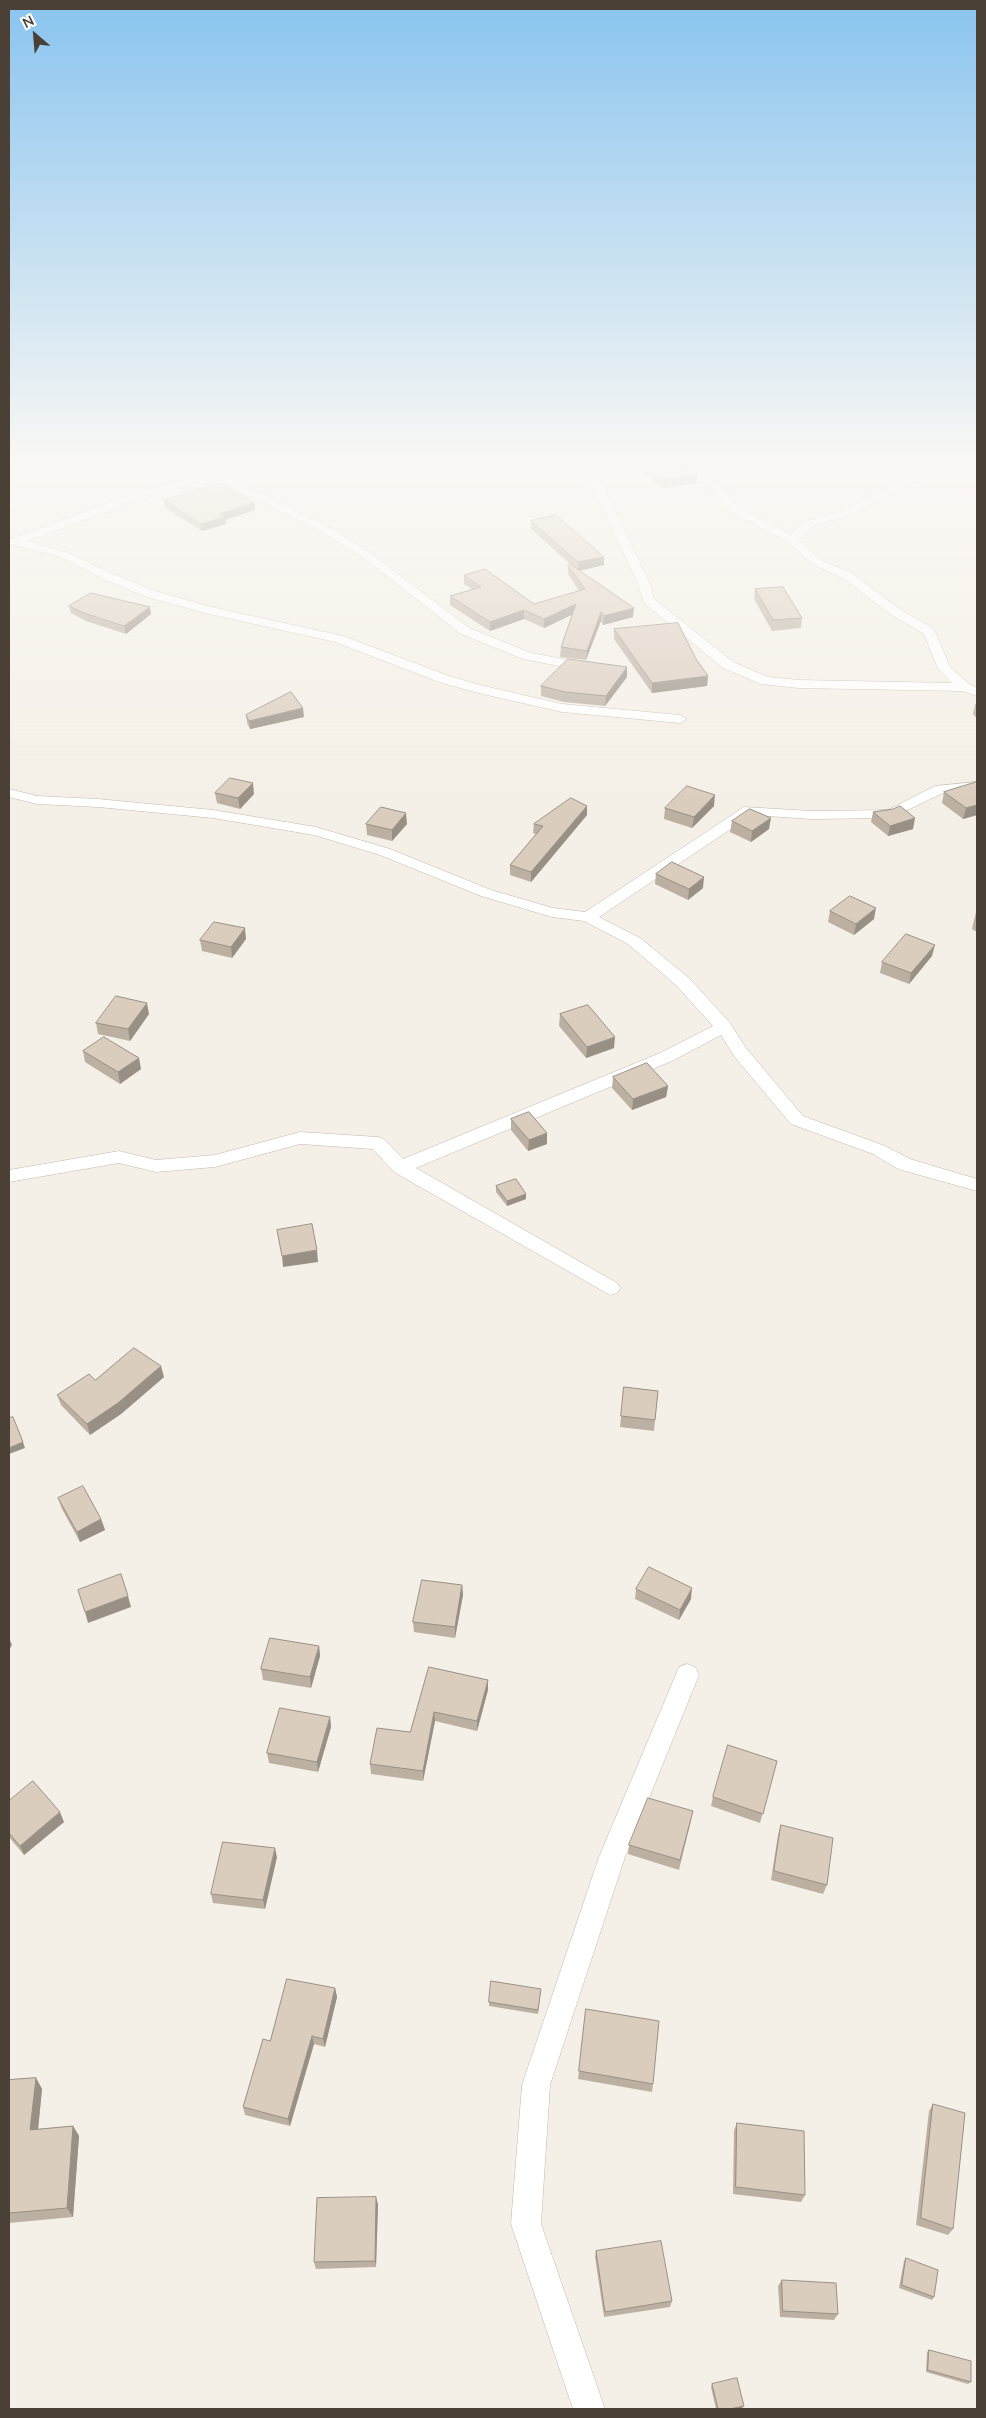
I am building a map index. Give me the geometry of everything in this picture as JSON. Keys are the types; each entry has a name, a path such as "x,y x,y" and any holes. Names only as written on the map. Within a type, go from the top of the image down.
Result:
{"street":[{"path":"109,577 151,594 234,616 339,639 479,689 500,692 562,708 680,719"},
{"path":"393,577 465,631 528,656 590,668"},
{"path":"640,577 648,600 728,665 744,674 766,680 799,684 964,687 977,692"},
{"path":"849,577 894,612 930,632 944,669 964,687"},
{"path":"588,917 749,810 812,815 891,814 940,788 977,786"},
{"path":"9,793 37,800 98,803 214,814 316,830 386,852 486,893 552,912 588,917 634,941 683,982 724,1027 740,1052 797,1120 879,1150 904,1164 977,1185"},
{"path":"400,1167 666,1057 724,1027"},
{"path":"9,1176 119,1157 156,1166 215,1161 300,1138 378,1143 400,1167 565,1260 610,1288"},
{"path":"589,2409 526,2224 536,2085 612,1856 687,1675"}],"building":[{"path":"467,577 496,577 534,604 585,589 576,577 589,577 634,608 604,616 601,612 587,651 561,647 576,604 544,619 524,610 490,622 450,596 481,587"},
{"path":"783,587 802,618 773,620 755,589"},
{"path":"91,593 150,607 124,626 69,606"},
{"path":"678,623 696,659 708,676 652,683 614,629"},
{"path":"568,659 627,667 606,696 565,692 541,686"},
{"path":"291,692 303,708 249,721 246,715"},
{"path":"230,778 253,783 238,798 215,793"},
{"path":"977,782 977,805 966,808 944,792"},
{"path":"687,786 715,795 694,817 665,808"},
{"path":"571,798 587,806 531,872 510,865 543,826 534,824"},
{"path":"900,806 915,818 890,826 873,812 893,809"},
{"path":"381,807 406,813 392,830 366,824"},
{"path":"750,809 771,818 752,831 732,821"},
{"path":"672,862 704,877 689,889 656,874"},
{"path":"850,896 876,908 856,924 830,911"},
{"path":"214,922 245,928 231,947 200,940"},
{"path":"906,934 935,945 911,973 882,962"},
{"path":"116,996 147,1003 128,1029 96,1023"},
{"path":"588,1005 615,1037 587,1047 560,1014"},
{"path":"104,1037 139,1058 118,1072 83,1051"},
{"path":"647,1063 668,1086 633,1099 613,1077"},
{"path":"529,1112 547,1133 529,1140 511,1119"},
{"path":"516,1179 526,1194 507,1201 496,1186"},
{"path":"312,1224 317,1250 282,1256 277,1230"},
{"path":"134,1348 161,1366 118,1403 87,1424 57,1395 89,1374 95,1380"},
{"path":"624,1387 658,1391 655,1420 621,1416"},
{"path":"13,1417 23,1442 9,1448 9,1418"},
{"path":"83,1486 101,1519 77,1532 58,1498"},
{"path":"649,1567 692,1588 680,1610 636,1589"},
{"path":"121,1574 128,1596 85,1612 78,1590"},
{"path":"422,1580 462,1585 455,1627 413,1622"},
{"path":"270,1638 319,1646 310,1677 261,1669"},
{"path":"429,1667 488,1680 477,1721 434,1712 423,1771 370,1764 377,1728 410,1732"},
{"path":"280,1708 330,1717 317,1762 267,1753"},
{"path":"728,1745 777,1761 763,1814 713,1797"},
{"path":"33,1781 60,1812 20,1846 9,1833 9,1801"},
{"path":"648,1798 693,1811 680,1860 629,1845"},
{"path":"781,1825 833,1838 827,1885 774,1871"},
{"path":"223,1842 275,1848 263,1900 211,1894"},
{"path":"287,1979 335,1988 323,2039 312,2036 288,2119 243,2107 263,2039 270,2041"},
{"path":"491,1981 541,1989 538,2010 489,2002"},
{"path":"586,2009 659,2021 653,2084 579,2071"},
{"path":"36,2078 30,2130 73,2126 67,2208 9,2213 9,2080"},
{"path":"933,2104 965,2113 953,2229 921,2218"},
{"path":"737,2123 804,2131 805,2195 736,2187"},
{"path":"376,2197 375,2261 314,2262 317,2198"},
{"path":"661,2241 672,2301 605,2312 596,2251"},
{"path":"906,2258 938,2270 934,2297 902,2285"},
{"path":"782,2280 836,2283 838,2314 783,2311"},
{"path":"929,2350 971,2361 971,2382 928,2370"},
{"path":"737,2378 744,2406 718,2409 712,2384"}]}
